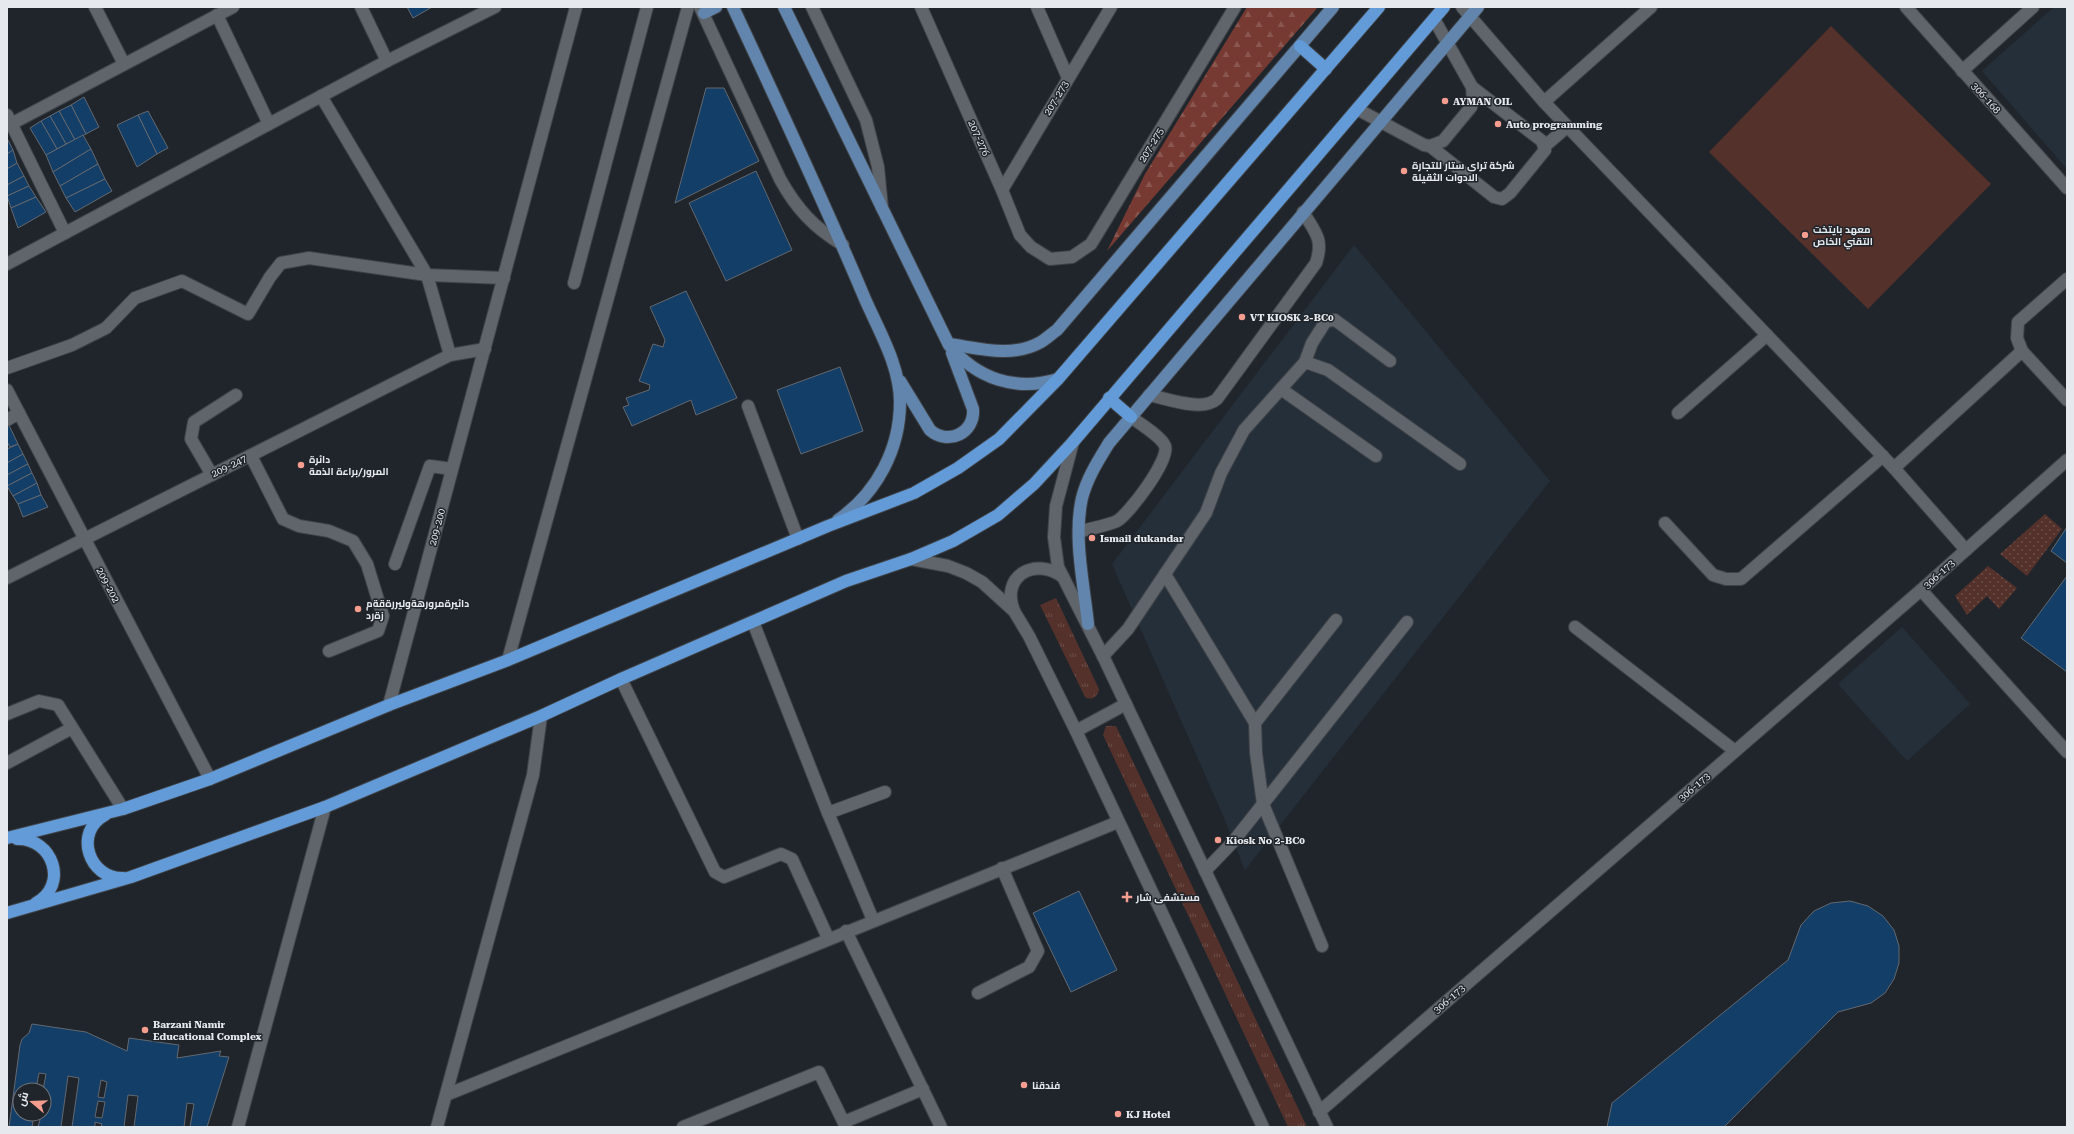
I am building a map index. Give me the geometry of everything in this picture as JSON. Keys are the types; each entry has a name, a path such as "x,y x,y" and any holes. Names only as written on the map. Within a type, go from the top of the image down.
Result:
{"highway":[{"path":"7,839 117,810 210,779 389,705 508,660 828,526 914,493 958,468 999,439 1058,380 1379,7"},
{"path":"7,912 131,877 325,807 541,716 621,679 846,581 911,560 953,541 998,515 1034,484 1073,442 1444,7"},
{"path":"1300,46 1326,69"},
{"path":"1109,398 1131,417"},
{"path":"117,810 102,817 94,825 89,835 88,851 92,862 103,874 114,878 131,877"},
{"path":"7,839 24,839 35,842 44,848 52,863 54,874 49,890 38,902 25,907"}],"main road":[{"path":"702,10 716,7"},
{"path":"733,7 843,245 897,376 930,430 936,435 945,437 953,437 961,434 970,426 974,409 949,344 883,213 784,7"},
{"path":"949,344 996,351 1018,351 1039,343 1057,330 1333,7"},
{"path":"1088,624 1078,532 1082,498 1087,482 1108,443 1478,7"},
{"path":"949,344 968,365 992,379 1025,385 1058,380"},
{"path":"828,526 849,512 867,495 884,468 892,451 898,426 900,401 897,376"}],"street":[{"path":"95,7 124,64"},
{"path":"65,233 9,120 124,64 233,7"},
{"path":"361,7 387,61"},
{"path":"7,264 387,61 495,7"},
{"name":"209-200","path":"389,705 576,7"},
{"path":"574,283 647,7"},
{"path":"508,660 688,7"},
{"path":"812,7 866,120 878,167 883,213"},
{"name":"207-276","path":"920,7 1002,190 1020,235 1031,248 1050,259"},
{"path":"1036,7 1068,78"},
{"name":"207-273","path":"1002,190 1111,7"},
{"path":"1462,7 1567,127 1883,456 1966,550"},
{"path":"1544,102 1651,7"},
{"name":"306-168","path":"1906,7 2067,188"},
{"path":"1962,71 2033,7"},
{"name":"207-275","path":"1050,259 1072,257 1092,244 1231,8"},
{"path":"702,10 791,200 806,218 817,228 843,245"},
{"path":"217,15 269,124"},
{"path":"1434,19 1472,87 1542,141 1545,146"},
{"path":"1430,146 1443,141 1471,107 1473,100 1472,87"},
{"path":"321,96 427,275 450,355"},
{"path":"1357,109 1424,145 1430,146 1494,197 1502,199 1510,193 1545,150 1545,146 1567,127"},
{"path":"1150,395 1202,406 1212,403 1217,399 1316,263 1320,252 1320,239 1303,212"},
{"path":"7,368 79,342 106,328 135,298 182,281 248,314 281,263 297,259 309,258 427,275 504,278"},
{"path":"2067,279 2018,322 2017,338 2022,351 2067,400"},
{"path":"1104,656 1128,629 1206,513 1221,473 1244,430 1306,362 1312,343 1326,321 1335,320 1390,360"},
{"path":"1678,413 1767,335"},
{"name":"209-247","path":"7,578 450,355 485,349"},
{"path":"1894,468 2022,351"},
{"path":"1306,362 1328,370 1460,464"},
{"path":"1281,389 1376,456"},
{"name":"209-202","path":"7,390 210,779"},
{"path":"212,475 191,439 194,422 236,395"},
{"path":"748,406 798,539"},
{"path":"7,420 19,413"},
{"path":"1078,532 1117,521 1144,492 1165,457 1165,446 1159,438 1131,417"},
{"path":"1073,442 1060,490 1055,522 1055,552 1058,567 1104,656 1327,1127"},
{"path":"250,456 283,519 300,526 329,531 353,541 367,564 383,616 378,631 329,651"},
{"path":"1665,523 1713,575 1726,579 1742,580 1883,456"},
{"name":"306-173","path":"1319,1112 1921,590 2067,460"},
{"path":"394,564 430,466 452,469"},
{"path":"911,560 942,564 966,573 997,594 1014,611"},
{"path":"1063,577 1054,571 1041,568 1031,569 1022,574 1015,582 1011,592 1011,603 1076,731 1263,1127"},
{"path":"1165,574 1255,723 1256,753 1263,804 1322,946"},
{"path":"1921,590 2067,752"},
{"path":"1255,723 1336,620"},
{"path":"753,622 828,813 873,920"},
{"path":"1205,871 1232,843 1407,622"},
{"path":"1575,627 1735,751"},
{"path":"621,679 715,872 724,877 781,854 792,859 828,938"},
{"path":"7,714 39,701 58,705 117,810"},
{"path":"1076,731 1126,704"},
{"path":"437,1127 533,775 541,716"},
{"path":"7,763 72,728"},
{"path":"828,813 885,792"},
{"path":"238,1127 325,807"},
{"path":"446,1095 828,938 1118,822"},
{"path":"978,992 1028,966 1038,951 1002,868"},
{"path":"846,931 942,1127"},
{"path":"682,1127 818,1072 845,1124 923,1088"}],"shaded area":[{"path":"2054,7 2067,7 2067,169 1982,71"},
{"path":"1354,245 1550,481 1245,870 1225,820 1112,564"},
{"path":"1902,627 1970,704 1907,761 1838,684"}],"green space":[{"path":"1247,7 1318,7 1107,251 1145,174"},
{"path":"1831,26 1991,184 1868,309 1709,152"},
{"path":"2045,514 2062,529 2027,576 2000,554"},
{"path":"1988,566 2017,588 1999,609 1987,596 1967,615 1955,596"},
{"path":"1056,598 1099,689 1094,698 1090,699 1085,697 1040,605"},
{"path":"1106,726 1116,726 1307,1127 1288,1127 1103,735"}],"building":[{"path":"407,7 432,7 413,18"},
{"path":"706,88 724,88 759,161 675,203"},
{"path":"84,97 99,127 86,134 71,105"},
{"path":"71,105 86,134 75,140 59,111"},
{"path":"59,111 75,140 66,144 50,116"},
{"path":"148,111 168,148 157,154 138,115"},
{"path":"138,115 157,154 137,167 117,125"},
{"path":"50,116 66,144 57,149 41,121"},
{"path":"41,121 57,149 46,155 30,128"},
{"path":"83,135 91,149 53,172 46,155"},
{"path":"8,140 13,150 7,154 7,141"},
{"path":"91,149 98,164 60,186 53,172"},
{"path":"13,150 17,163 7,169 7,154"},
{"path":"17,163 24,176 7,185 7,169"},
{"path":"98,164 105,179 66,198 60,186"},
{"path":"756,171 792,250 726,281 689,203"},
{"path":"24,176 29,186 7,196 7,185"},
{"path":"105,179 112,191 75,212 66,198"},
{"path":"29,186 36,197 11,208 7,196"},
{"path":"36,197 46,212 18,228 11,208"},
{"path":"686,291 737,398 696,415 691,400 632,426 623,407 629,405 626,398 649,390 650,385 639,381 653,344 663,347 665,340 650,307"},
{"path":"840,367 863,431 801,454 777,390"},
{"path":"7,421 18,444 10,447 7,442"},
{"path":"18,444 23,454 7,463 7,449"},
{"path":"23,454 28,464 7,475 7,463"},
{"path":"28,464 32,473 7,486 7,475"},
{"path":"32,473 37,483 13,496 7,486"},
{"path":"37,483 41,495 18,504 13,496"},
{"path":"41,495 48,507 23,517 18,504"},
{"path":"2067,527 2067,563 2051,551"},
{"path":"2067,576 2067,672 2021,638"},
{"path":"1079,891 1117,970 1071,992 1033,913"},
{"path":"1850,901 1868,906 1883,916 1894,930 1899,946 1899,963 1894,979 1885,993 1871,1003 1838,1012 1724,1127 1607,1127 1612,1103 1788,960 1801,925 1814,911 1831,903"},
{"path":"32,1024 86,1032 127,1051 129,1038 179,1045 177,1058 221,1051 219,1056 229,1057 207,1127 190,1127 194,1104 187,1103 184,1127 134,1127 138,1096 128,1095 124,1127 101,1127 102,1124 95,1122 95,1127 72,1127 79,1078 68,1076 61,1127 38,1127 39,1122 52,1122 52,1082 44,1082 46,1074 39,1073 37,1082 15,1082 22,1039 29,1033","holes":["101,1080 107,1082 104,1098 98,1097","98,1101 105,1102 102,1118 95,1117"]},
{"path":"12,1105 12,1122 33,1122 32,1127 9,1127"}],"place":[{"name":"AYMAN OIL","path":"1445,101"},
{"name":"Auto programming","path":"1498,124"},
{"name":"شركة ترای ستار للتجارة الادوات الثقيلة","path":"1404,171"},
{"name":"معهد بايتخت التقني الخاص","path":"1805,235"},
{"name":"VT KIOSK 2-BC0","path":"1242,317"},
{"name":"دائرة المرور/براءة الذمة","path":"301,465"},
{"name":"Ismail dukandar","path":"1092,538"},
{"name":"دائيرةمرورهةوليررةقةم زةرد","path":"358,609"},
{"name":"Kiosk No 2-BC0","path":"1218,840"},
{"name":"مستشفى شار","path":"1127,897"},
{"name":"Barzani Namir Educational Complex","path":"145,1030"},
{"name":"فندقنا","path":"1024,1085"},
{"name":"KJ Hotel","path":"1118,1114"}]}
